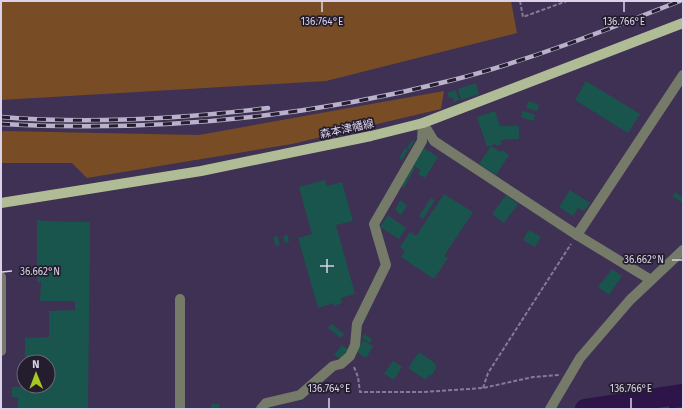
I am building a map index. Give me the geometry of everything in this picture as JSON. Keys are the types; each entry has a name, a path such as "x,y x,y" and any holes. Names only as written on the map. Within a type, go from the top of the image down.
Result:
{"main road":[{"name":"森本津幡線","path":"1,202 201,171 371,136 422,123 683,23"}],"street":[{"path":"576,235 683,74"},
{"path":"422,123 434,141 576,235 652,280"},
{"path":"262,409 266,403 300,395 333,366 341,364 350,356 355,345 357,324 386,265 374,224 422,141 422,123"},
{"path":"550,409 585,352 630,300 683,250"},
{"path":"1,277 1,352"},
{"path":"180,299 180,409"}],"path":[{"path":"520,1 523,17 567,1"},
{"path":"483,388 488,373 576,235"},
{"path":"350,356 358,377 360,392 417,392 483,388 533,377 557,375 568,379"}],"shaded area":[{"path":"1,1 511,1 517,33 326,81 1,100"},
{"path":"444,91 441,109 292,144 87,178 72,163 1,163 1,131 199,135"},
{"path":"669,386 683,386 683,407 669,409"}],"building":[{"path":"586,81 640,114 628,133 575,100"},
{"path":"476,83 479,94 461,100 458,89"},
{"path":"456,90 459,100 454,102 452,97 449,98 447,93"},
{"path":"528,101 539,105 537,111 526,108"},
{"path":"495,111 500,126 519,126 519,139 501,140 502,144 496,146 495,144 487,147 477,117"},
{"path":"523,111 535,115 533,121 521,117"},
{"path":"412,140 414,142 409,150 407,148"},
{"path":"491,146 501,152 502,150 509,155 496,175 479,164"},
{"path":"405,148 408,150 402,160 399,158"},
{"path":"424,148 438,157 425,178 418,174 420,170 413,165"},
{"path":"412,166 415,168 409,179 406,177"},
{"path":"406,178 409,179 404,188 401,186"},
{"path":"325,180 327,186 342,182 353,221 336,225 355,294 341,298 342,303 334,306 334,303 318,308 298,238 312,234 299,187"},
{"path":"570,190 590,203 584,211 578,208 573,216 559,207"},
{"path":"675,192 683,198 683,203 672,196"},
{"path":"444,194 473,212 444,256 448,258 434,279 401,257 405,251 400,247 410,232 416,236"},
{"path":"506,195 518,204 504,223 492,214"},
{"path":"431,198 435,200 423,219 419,216"},
{"path":"400,200 407,206 401,215 395,210"},
{"path":"388,215 406,228 399,239 380,227"},
{"path":"37,220 90,222 88,409 18,409 18,397 12,397 12,387 16,387 16,394 56,394 56,354 25,354 25,338 49,337 49,311 75,310 75,301 40,301 41,282 37,282"},
{"path":"529,230 541,237 535,247 523,240"},
{"path":"288,235 289,242 285,243 283,236"},
{"path":"277,236 280,245 276,246 273,237"},
{"path":"612,269 622,276 609,295 598,287"},
{"path":"332,324 344,334 341,338 328,328"},
{"path":"364,334 372,339 370,343 362,338"},
{"path":"363,340 373,346 366,358 356,351"},
{"path":"342,345 349,350 342,360 334,355"},
{"path":"419,352 436,364 435,366 437,367 431,376 429,375 426,380 408,368"},
{"path":"393,361 402,367 394,380 384,374"},
{"path":"212,404 220,404 219,409 211,408"}],"waterway":[{"path":"585,409 683,394"}],"railway":[{"path":"1,124 57,126 170,124 283,113 394,94 449,81 537,55 680,1"},
{"path":"1,117 68,120 168,118 268,108"}]}
